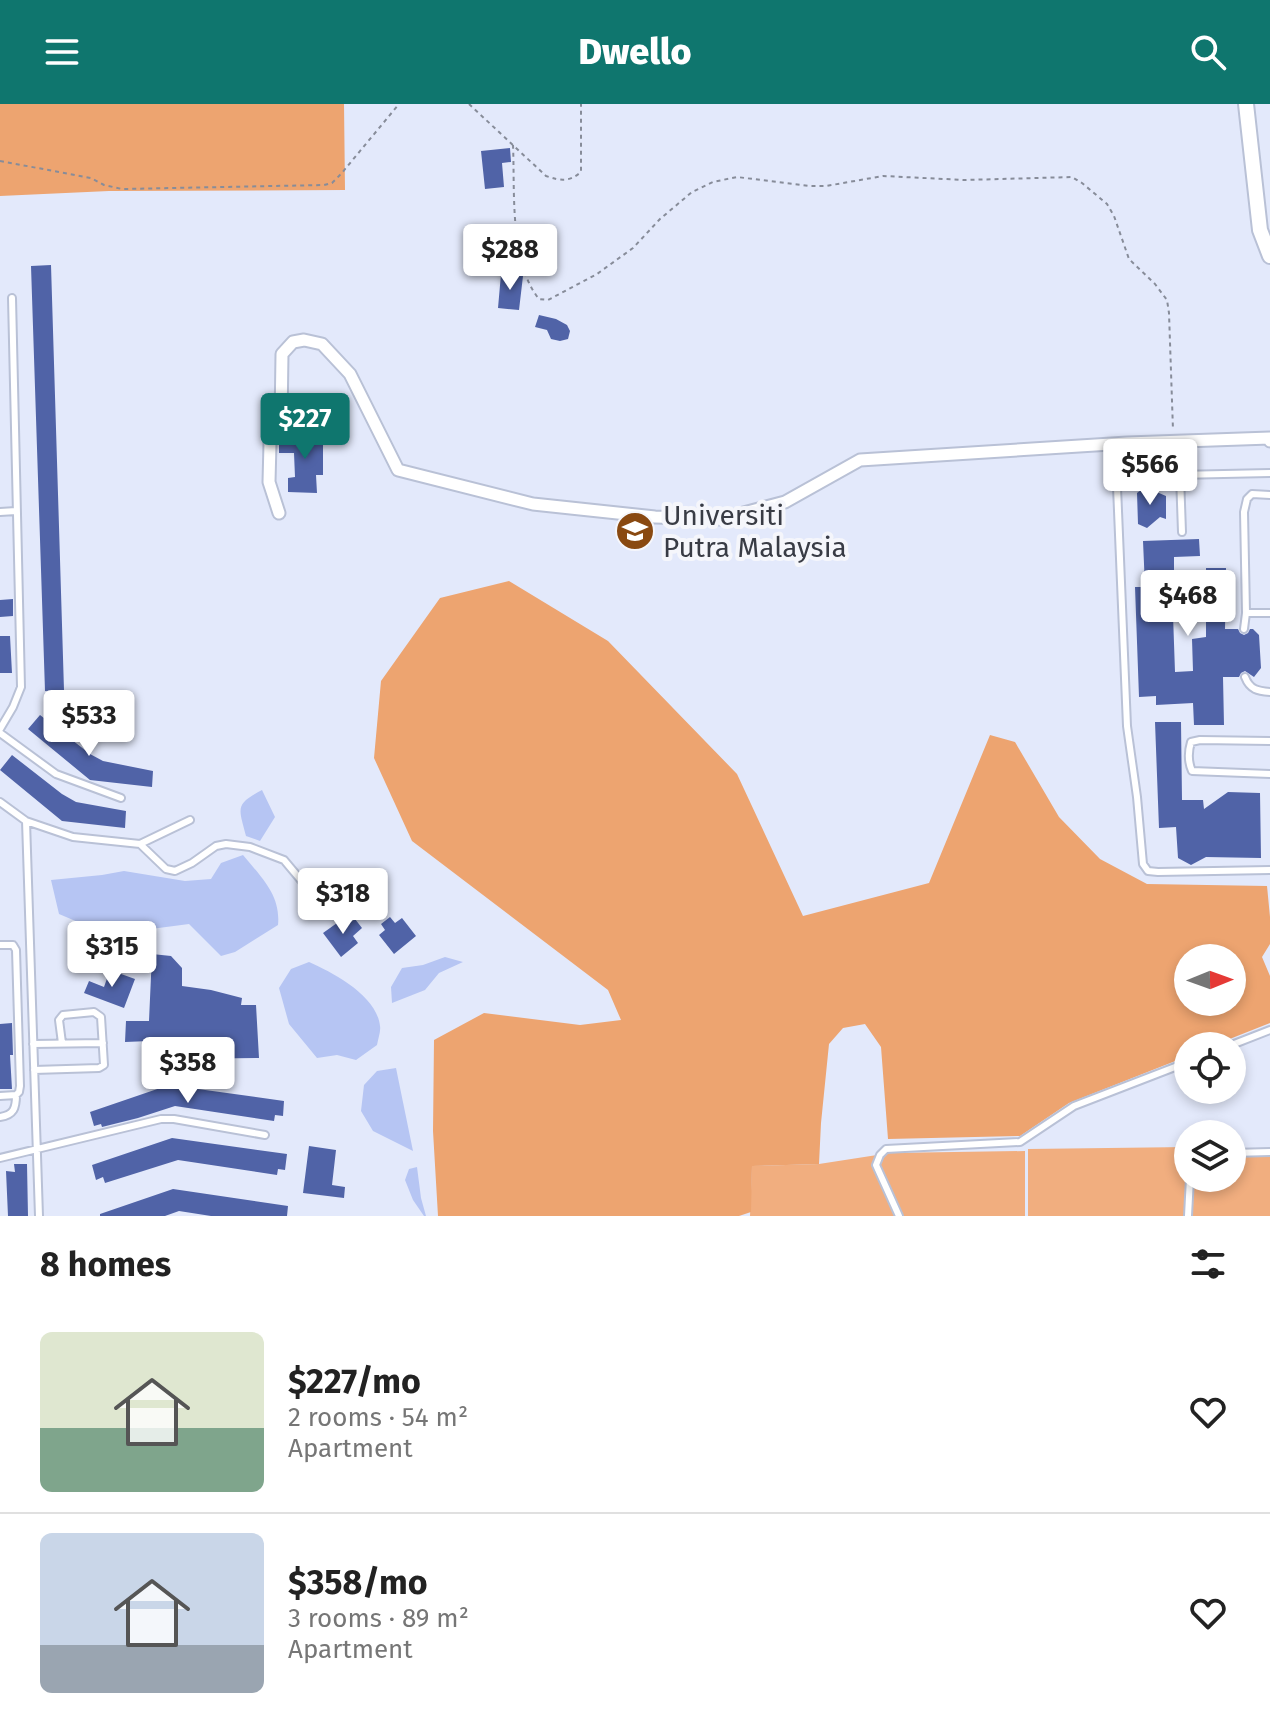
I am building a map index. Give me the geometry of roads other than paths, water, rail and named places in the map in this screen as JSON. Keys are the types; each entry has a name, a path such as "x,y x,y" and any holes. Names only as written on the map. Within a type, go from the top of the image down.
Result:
{"street":[{"path":"1246,104 1260,230 1270,256"},
{"path":"279,513 269,482 270,443 281,421 282,354 293,342 304,340 322,344 350,374 398,470 533,504 655,517 721,519 785,502 860,460 1173,441 1270,438 1270,441"}],"lane":[{"path":"12,298 21,687 1,727 56,774 121,798"},
{"path":"1270,473 1131,476 1121,480 1117,487 1127,726 1143,864 1148,871 1158,872 1270,870"},
{"path":"1180,475 1182,532"},
{"path":"1244,629 1244,512 1247,499 1252,494 1270,495"},
{"path":"0,512 16,511"},
{"path":"1246,613 1270,613"},
{"path":"1245,677 1255,690 1270,692"},
{"path":"1270,741 1191,742 1189,765 1192,771 1270,774"},
{"path":"0,802 26,821 73,837 140,844 190,820"},
{"path":"26,821 39,1216"},
{"path":"140,844 166,869 175,871 216,846 250,847 284,860 321,904 381,913"},
{"path":"0,945 13,945 16,950 20,1086 15,1109 0,1117"},
{"path":"16,950 30,949"},
{"path":"34,1070 103,1067 101,1017 94,1012 66,1013 60,1017 62,1043"},
{"path":"1246,1039 1270,1030"},
{"path":"33,1044 103,1043"},
{"path":"899,1216 876,1165 886,1149 1020,1142 1074,1106 1174,1067"},
{"path":"0,1096 16,1095"},
{"path":"0,1158 161,1119 265,1135"},
{"path":"1246,1153 1270,1152"},
{"path":"1188,1216 1189,1192"}],"water":[{"path":"262,790 275,817 260,841 246,836 241,808"},
{"path":"243,855 273,895 278,925 235,952 221,956 189,924 151,929 92,928 59,914 51,880 124,871 185,881 211,879 221,863"},
{"path":"445,957 463,962 439,973 425,990 392,1003 391,987 402,968"},
{"path":"309,962 353,987 377,1015 380,1028 377,1045 356,1060 337,1055 317,1058 289,1024 279,988 291,969"},
{"path":"396,1068 413,1151 373,1131 361,1111 364,1085 377,1071"},
{"path":"417,1167 426,1216 413,1200 405,1180 409,1169"}],"place":[{"name":"Universiti Putra Malaysia","path":"635,531"}]}
